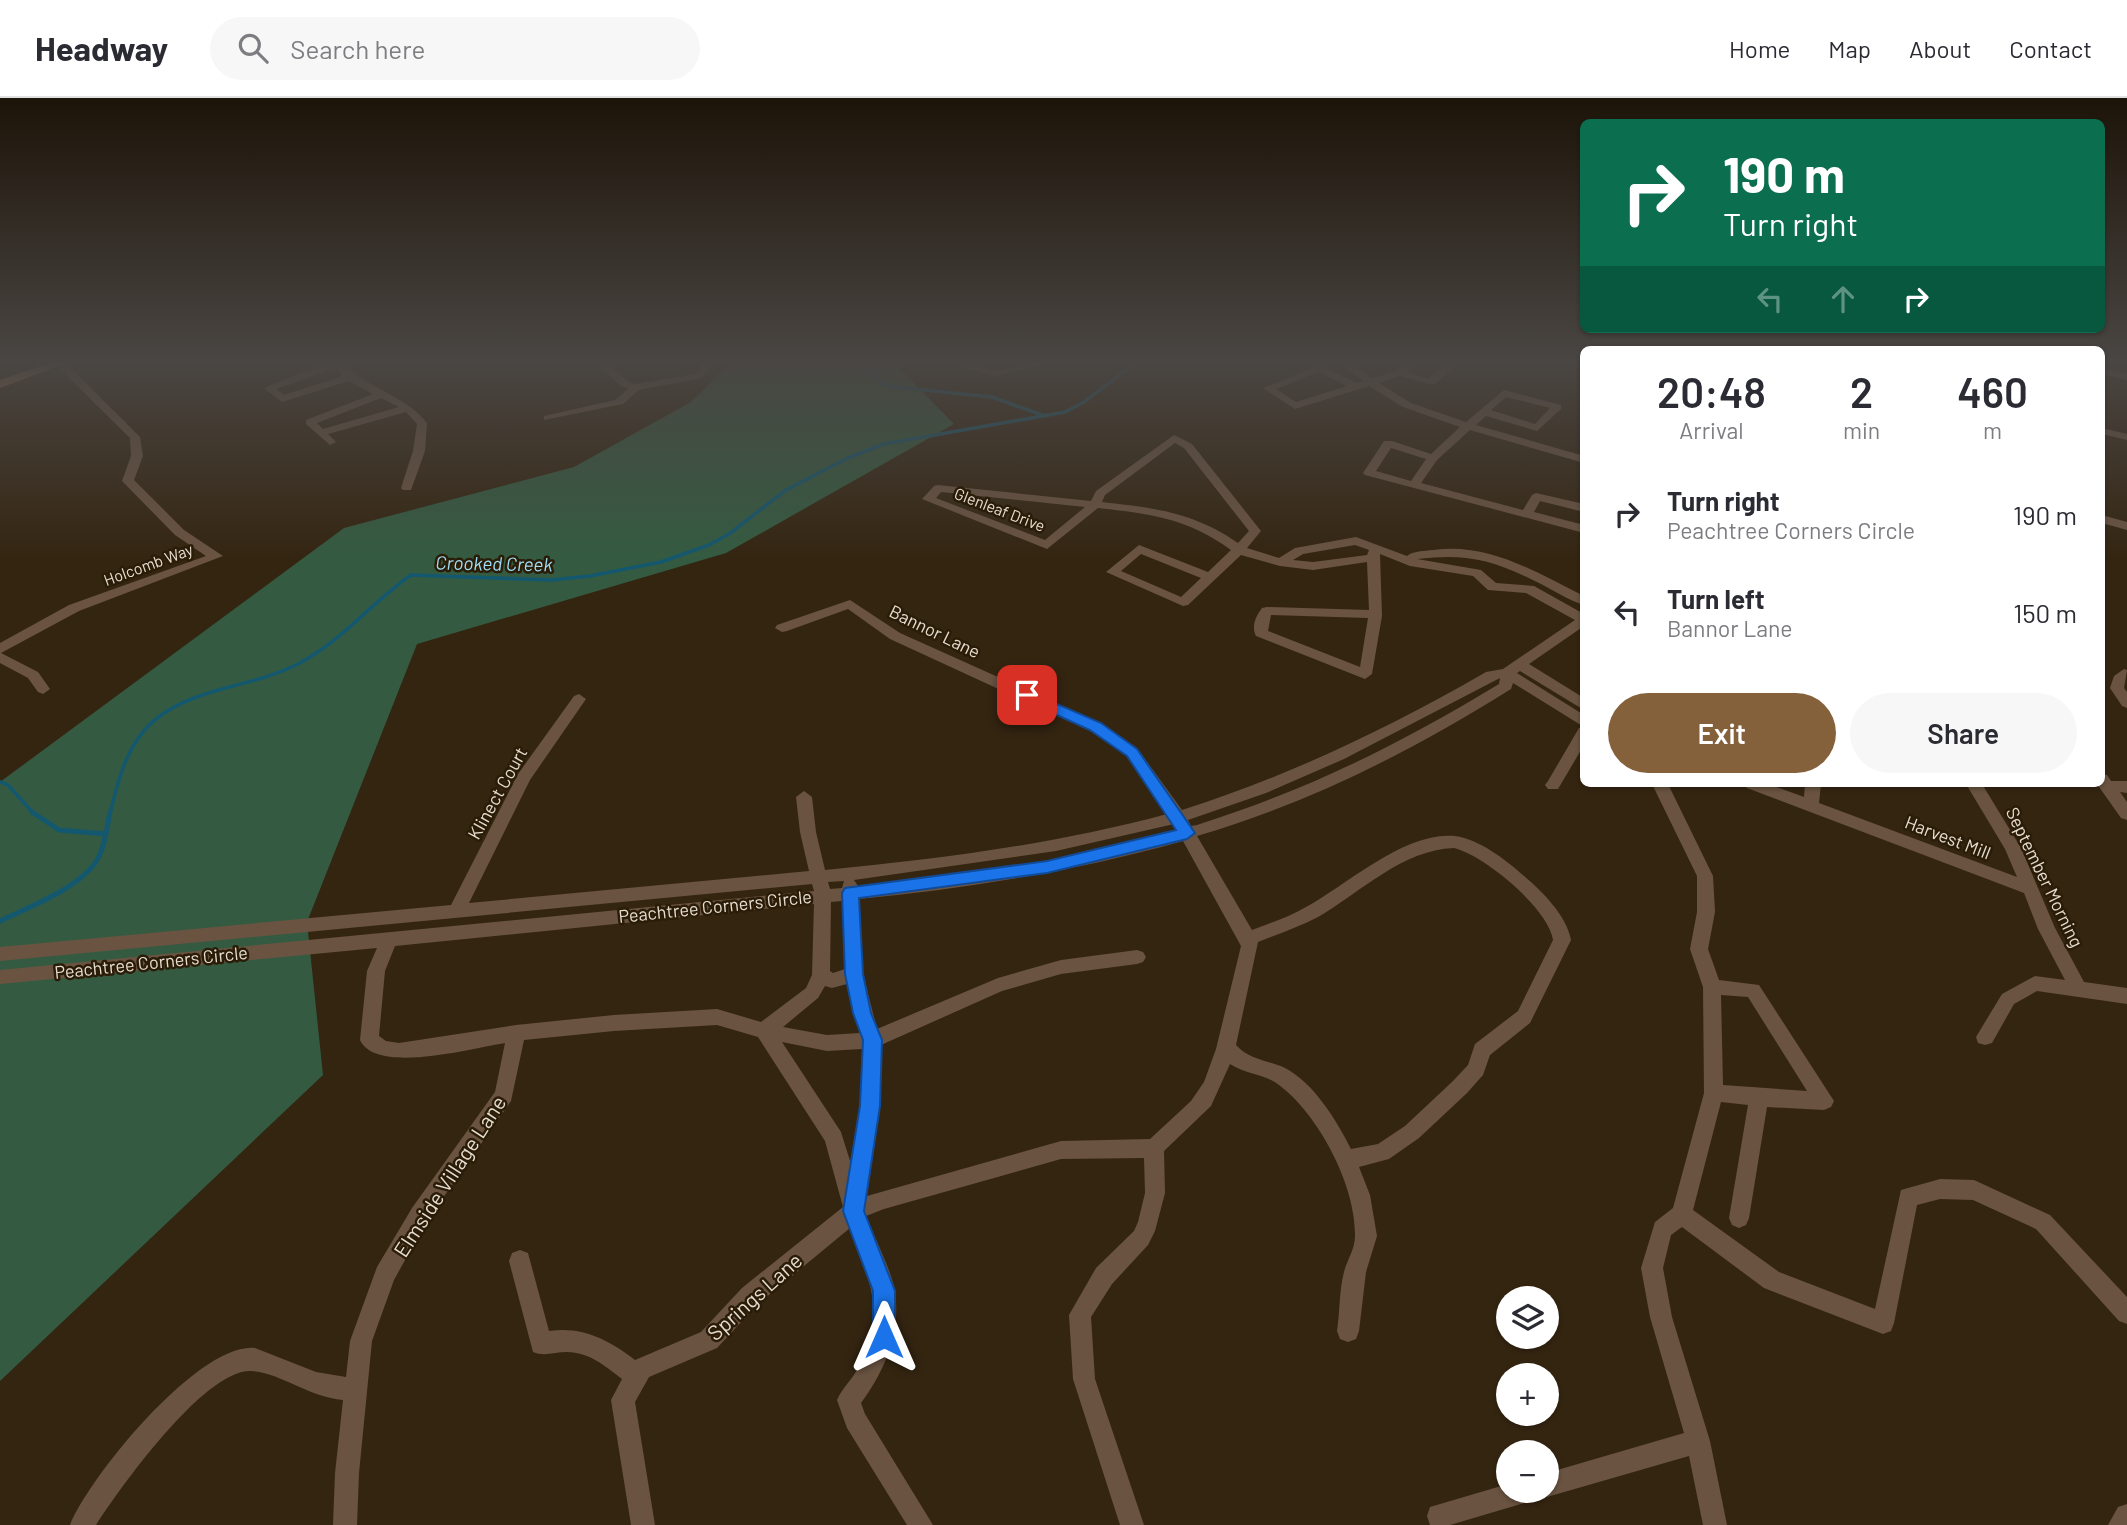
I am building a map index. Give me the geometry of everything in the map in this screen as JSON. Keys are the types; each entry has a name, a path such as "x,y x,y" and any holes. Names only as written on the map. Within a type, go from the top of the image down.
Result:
{"street":[{"name":"Holcomb Way","path":"0,649 74,608 217,556 196,547 156,512 128,481 137,456 135,437 126,428"},
{"path":"316,428 330,442"},
{"path":"321,433 340,428"},
{"path":"407,488 419,452 422,428"},
{"path":"1414,485 1433,458 1468,428"},
{"path":"1471,428 1534,444 1580,461"},
{"path":"2105,432 2127,437"},
{"name":"Glenleaf Drive","path":"1209,578 1139,549 1112,572 1182,602 1209,578 1239,550 1255,531 1188,446 1174,438 1100,493 1095,505 1047,545 928,499 938,488 1095,505 1172,514 1213,530 1239,550 1280,562 1313,566 1374,553"},
{"path":"1433,458 1388,443 1369,473 1580,528"},
{"path":"1527,514 1536,497 1580,507"},
{"path":"2105,520 2127,526"},
{"path":"1280,562 1299,551 1356,541 1374,553 1477,573 1493,587 1530,589 1580,618"},
{"path":"1397,558 1457,552 1484,557 1531,575 1580,599"},
{"path":"1373,614 1267,611 1262,618 1261,633 1365,674 1374,632 1373,614 1378,578 1374,553"},
{"name":"Bannor Lane","path":"782,628 850,604 895,636 1095,727 1132,752 1187,833"},
{"name":"Peachtree Corners Circle","path":"0,977 388,941 820,886 849,874 983,858 1086,839 1178,817 1294,776 1357,749 1491,675 1513,669 1580,623"},
{"path":"0,657 33,675 43,689"},
{"path":"1513,669 1580,703"},
{"path":"1513,669 1580,720"},
{"name":"Peachtree Corners Circle","path":"0,954 457,910 820,886 851,893 1047,867 1187,833 1314,789 1394,752 1506,686 1513,669"},
{"path":"2124,674 2119,678 2117,688 2127,703"},
{"name":"Klinect Court","path":"457,910 523,778 579,699"},
{"path":"1553,785 1580,739"},
{"path":"2105,783 2127,787"},
{"path":"2105,784 2127,814"},
{"path":"1661,787 1705,876 1706,912 1699,949 1712,987 1714,1093 1682,1214 1662,1229 1652,1268 1661,1317 1698,1441 1715,1525"},
{"name":"Harvest Mill","path":"1760,787 2028,888"},
{"path":"1808,804 1811,803 1813,787"},
{"name":"September Morning","path":"1976,787 2013,848 2028,888 2078,988"},
{"path":"764,1031 813,993 821,975 820,886 808,832 804,797"},
{"path":"1132,1525 1084,1378 1080,1315 1104,1276 1142,1238 1155,1193 1154,1148 1204,1099 1213,1084 1250,946 1187,833"},
{"path":"1248,939 1312,912 1375,870 1441,841 1455,842 1480,852 1511,873 1527,887 1561,933 1562,940 1524,1017 1482,1050 1476,1069 1460,1087 1412,1132 1382,1152 1346,1160"},
{"path":"849,874 854,974 862,1013 873,1040 870,1106 854,1211"},
{"path":"388,941 376,971 369,1040 382,1049 400,1051 516,1033 614,1023 717,1017 764,1031 827,1043 873,1040 998,985 1061,967 1137,957"},
{"path":"821,975 832,981 854,974"},
{"path":"1985,1037 2008,999 2035,983 2127,996"},
{"path":"1712,987 1753,990 1824,1101 1714,1093"},
{"path":"764,1031 835,1138 854,1211 884,1291 884,1337 865,1379 849,1399 855,1420 921,1525"},
{"name":"Elmside Village Lane","path":"345,1525 361,1341 385,1275 419,1216 504,1095 516,1033"},
{"path":"1225,1045 1239,1061 1284,1077 1291,1083 1313,1107 1346,1160 1358,1189 1366,1237 1355,1272 1348,1331"},
{"path":"1739,1218 1759,1098"},
{"name":"Springs Lane","path":"637,1376 641,1368 709,1340 750,1296 854,1211 883,1199 1060,1150 1154,1148"},
{"path":"1682,1214 1772,1279 1882,1323 1908,1197 1940,1189 1974,1190 2043,1222 2127,1313"},
{"path":"520,1261 541,1344 562,1340 591,1344 637,1376 623,1400 643,1525"},
{"path":"82,1525 131,1457 176,1403 222,1367 251,1358 325,1386 356,1389"},
{"path":"1559,1482 1698,1441"},
{"path":"1439,1516 1496,1499"},
{"path":"2120,1525 2127,1516"}],"green space":[{"path":"645,428 948,428 726,553 417,644 307,922 323,1075 0,1381 0,782 344,528 574,467"}],"waterway":[{"name":"Crooked Creek","path":"110,814 124,766 133,747 157,718 196,697 270,675 314,655 411,575 551,580 590,576 661,562 709,545 729,534 786,490 848,458 884,444 977,428"},
{"path":"0,782 8,785 33,812"},
{"path":"33,812 59,830 105,834"},
{"name":"Crooked Creek","path":"0,921 53,896 89,870 102,849 110,812"}],"route":[{"path":"884,1337 884,1291 854,1211 870,1106 873,1040 862,1013 854,974 851,893 998,876 1119,852 1187,833 1132,752 1095,727 1027,695"}]}
